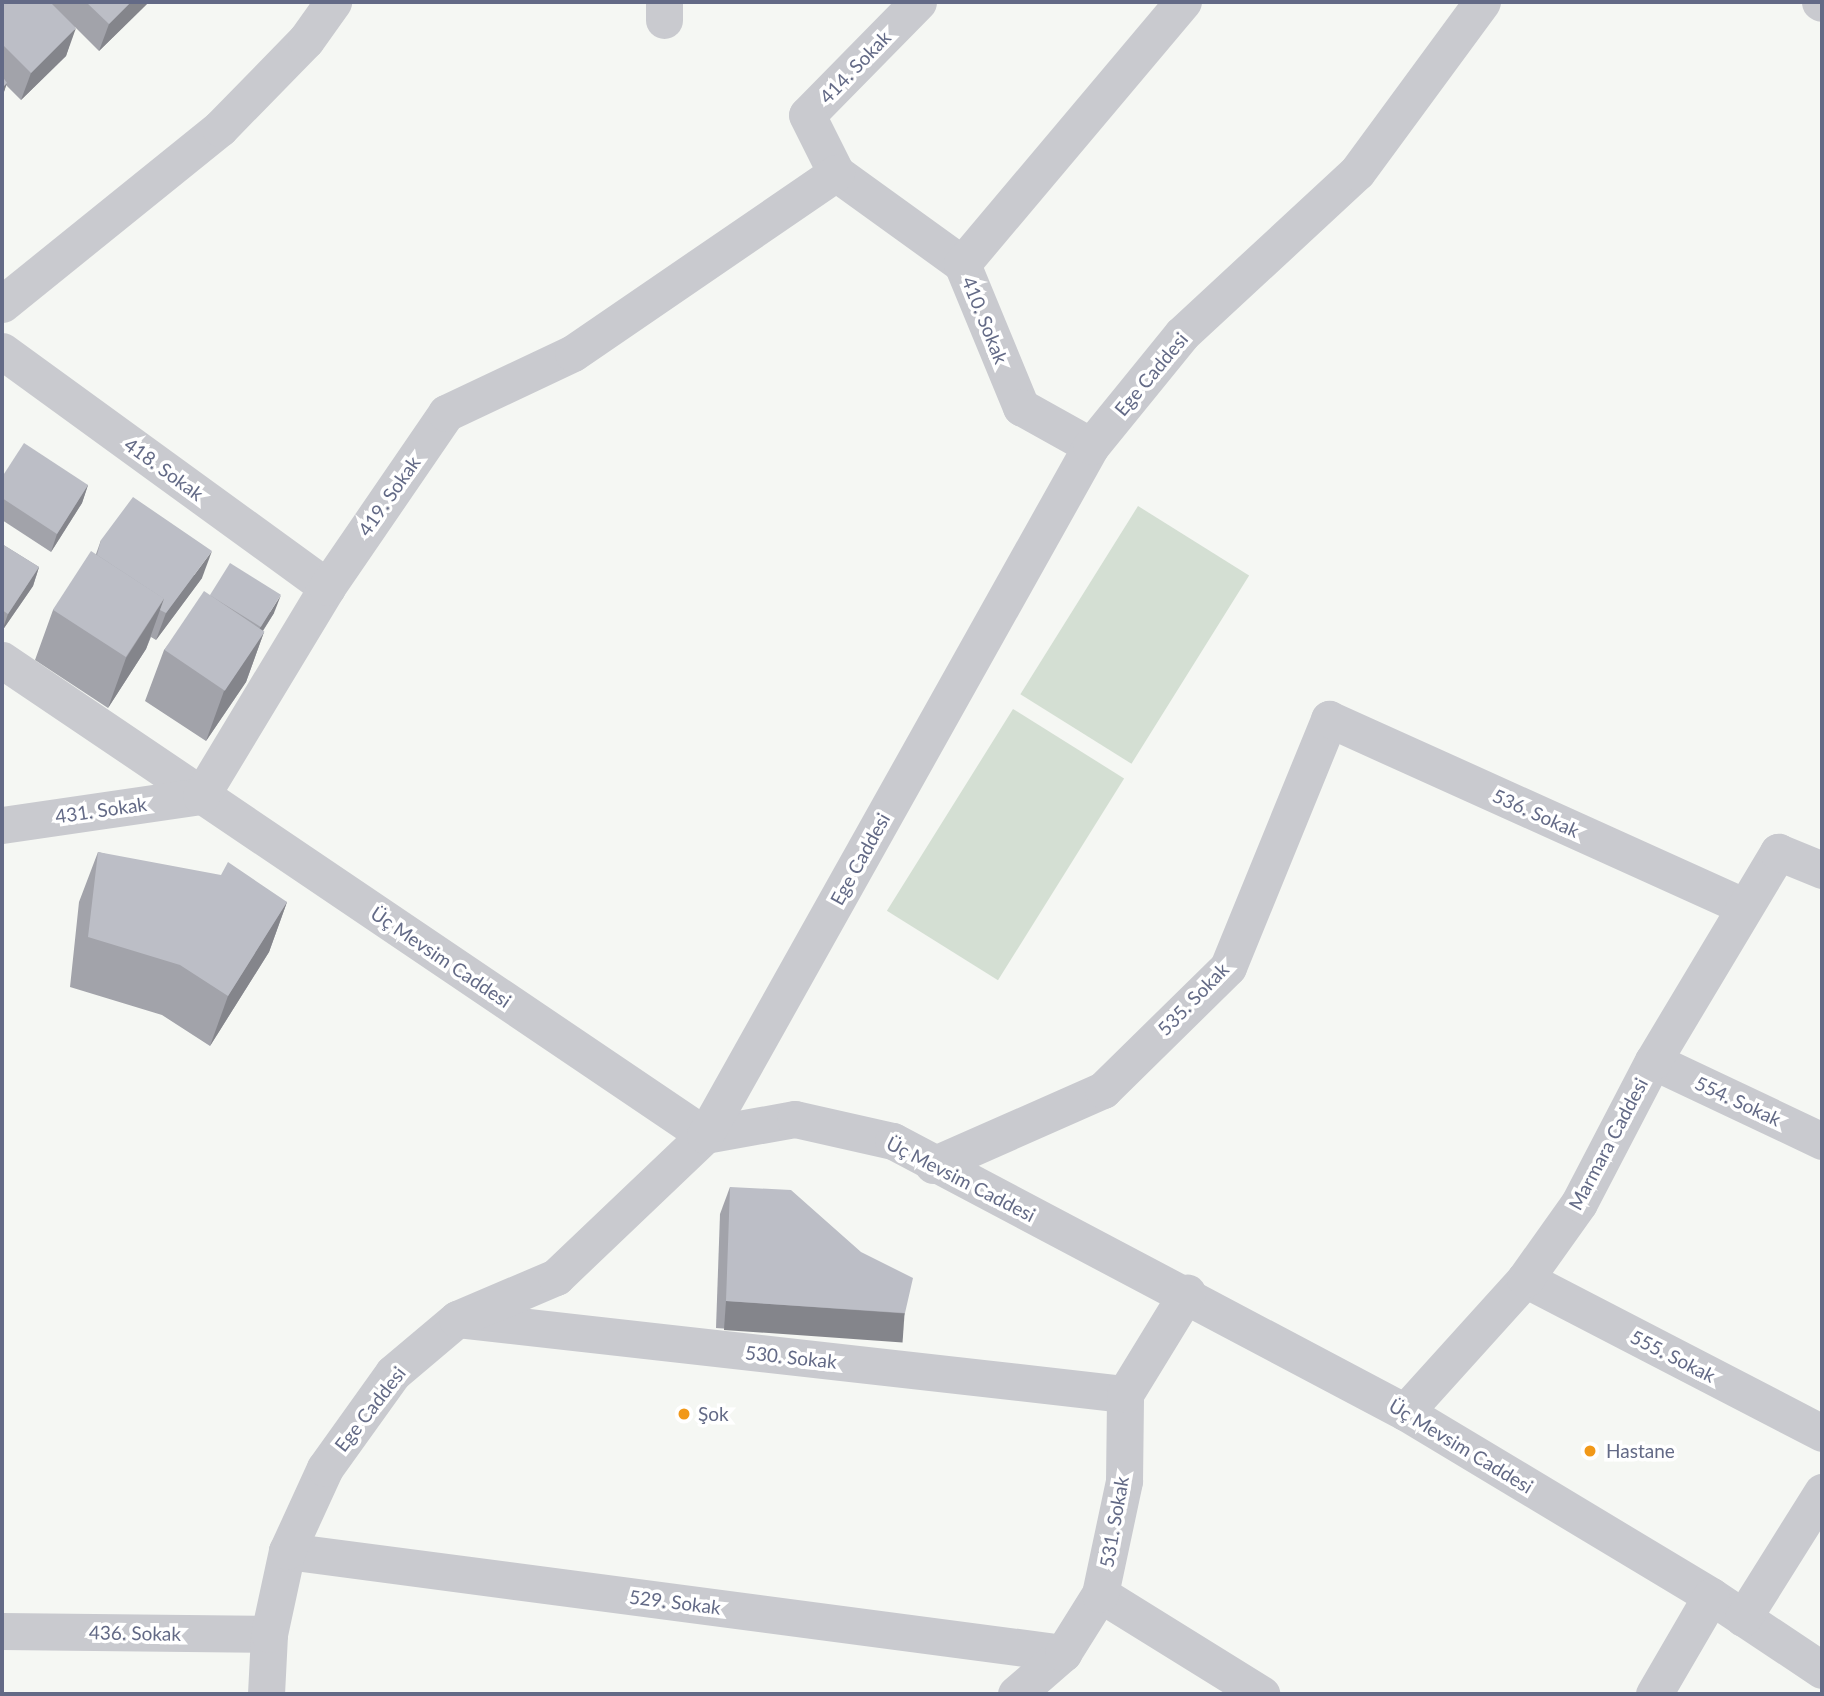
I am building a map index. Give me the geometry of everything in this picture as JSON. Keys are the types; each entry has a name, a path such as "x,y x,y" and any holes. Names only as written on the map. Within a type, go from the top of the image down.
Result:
{"street":[{"path":"2,304 220,128 306,40 333,2"},
{"name":"414. Sokak","path":"836,173 807,115 918,2"},
{"path":"962,264 1183,2"},
{"name":"Ege Caddesi","path":"266,1694 269,1634 287,1551 325,1468 393,1373 457,1319 556,1277 705,1135 1091,446 1182,334 1357,172 1482,2"},
{"name":"410. Sokak","path":"836,173 962,264 1021,407 1091,446"},
{"name":"419. Sokak","path":"201,796 327,587 446,413 573,353 836,173"},
{"name":"418. Sokak","path":"2,351 327,587"},
{"name":"Üç Mevsim Caddesi","path":"2,660 705,1135 795,1119 893,1140 933,1165 1187,1293 1405,1412 1711,1596 1822,1670"},
{"name":"536. Sokak","path":"1329,719 1743,906"},
{"name":"535. Sokak","path":"933,1165 1103,1090 1228,967 1329,719"},
{"name":"431. Sokak","path":"2,825 201,796"},
{"name":"Marmara Caddesi","path":"1405,1412 1525,1279 1579,1203 1653,1061 1743,906 1778,852 1822,870"},
{"name":"554. Sokak","path":"1653,1061 1822,1142"},
{"name":"555. Sokak","path":"1525,1279 1822,1433"},
{"path":"1125,1394 1187,1293"},
{"name":"530. Sokak","path":"457,1319 1125,1394"},
{"name":"531. Sokak","path":"1016,1694 1063,1653 1100,1594 1124,1481 1125,1394"},
{"path":"1742,1618 1822,1492"},
{"name":"529. Sokak","path":"287,1551 1063,1653"},
{"path":"1100,1594 1261,1694"},
{"path":"1654,1694 1711,1596"},
{"name":"436. Sokak","path":"2,1631 269,1634"}],"shaded area":[{"path":"1138,506 1249,575 1131,764 1020,694"},
{"path":"1013,709 1124,778 998,980 887,911"}],"building":[{"path":"2,2 50,2 76,28 31,73 2,44"},
{"path":"86,2 131,2 109,24"},
{"path":"24,443 88,485 57,534 2,498 2,477"},
{"path":"133,497 212,551 166,613 160,610 164,599 97,555 101,540"},
{"path":"2,544 39,567 8,614 2,610"},
{"path":"91,551 164,598 126,657 53,610"},
{"path":"230,563 281,595 261,627 210,595"},
{"path":"204,591 265,632 225,691 164,650"},
{"path":"98,852 221,875 228,862 287,902 228,996 180,965 88,937"},
{"path":"730,1187 791,1190 861,1252 913,1278 905,1313 726,1301"}],"place":[{"name":"Şok","path":"684,1414"},
{"name":"Hastane","path":"1590,1451"}]}
